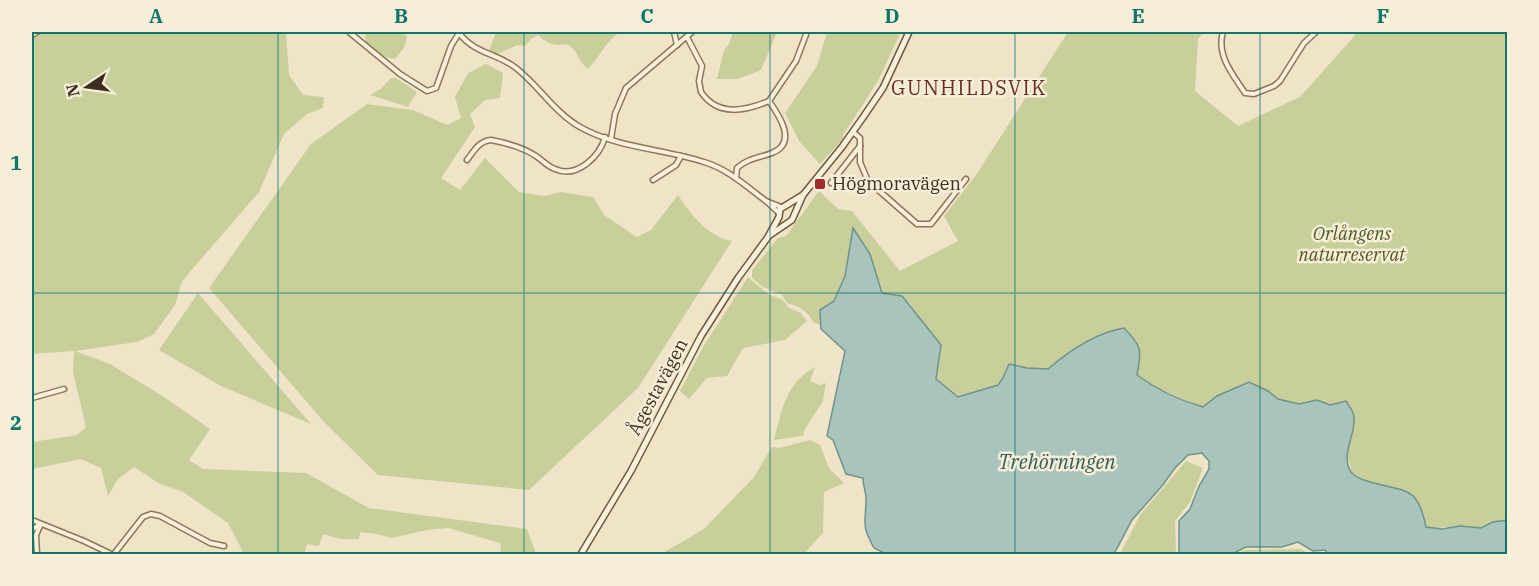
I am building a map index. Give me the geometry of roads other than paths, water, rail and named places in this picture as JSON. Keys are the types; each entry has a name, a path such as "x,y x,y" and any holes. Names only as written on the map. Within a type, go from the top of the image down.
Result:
{"main road":[{"name":"Ågestavägen","path":"768,237 794,218 803,195 853,132 883,88 909,32"},
{"name":"Ågestavägen","path":"581,555 631,471 701,336 738,278 768,237 781,211 803,195"},
{"path":"787,222 783,222 781,211 793,208 795,212"}],"street":[{"path":"32,35 37,32"},
{"path":"349,32 400,74 427,91 436,88 451,46 459,32 473,47 516,68 546,99 580,126 611,139 712,165 736,178 781,211"},
{"path":"674,32 677,45"},
{"path":"611,139 615,114 626,88 692,32"},
{"path":"687,37 702,66 699,81 701,92 710,103 723,110 735,111 769,101 796,61 807,32"},
{"path":"1223,32 1220,41 1228,68 1245,93 1254,94 1280,81 1304,43 1316,32"},
{"path":"736,178 737,168 744,162 775,152 784,139 785,127 769,101"},
{"path":"853,132 860,138 862,168 868,181 916,224 931,224 966,179"},
{"path":"467,160 477,146 486,140 492,140 526,150 555,170 574,169 584,166 596,156 605,137"},
{"path":"831,183 861,145"},
{"path":"653,180 676,165 681,156"},
{"path":"32,398 64,389"},
{"path":"32,520 113,555 143,517 151,514 160,516 210,543 224,546"},
{"path":"32,530 41,524"},
{"path":"37,555 36,540 41,524"}],"water":[{"name":"Trehörningen","path":"853,228 870,254 882,293 902,296 941,345 936,379 958,397 998,385 1009,364 1048,369 1083,343 1113,330 1124,328 1139,349 1140,360 1137,375 1160,390 1203,407 1217,396 1249,382 1268,391 1278,399 1299,404 1317,400 1330,405 1346,401 1354,417 1347,459 1352,473 1363,480 1400,489 1413,496 1418,503 1426,527 1481,528 1493,522 1507,520 1507,554 1328,554 1325,550 1313,551 1298,542 1282,547 1246,547 1232,554 1179,554 1179,521 1190,509 1209,469 1209,461 1202,453 1188,455 1175,468 1132,520 1114,554 886,554 874,548 866,530 863,478 846,474 833,440 827,436 845,351 821,329 820,310 834,301 845,276"}],"place":[{"name":"Högmoravägen","path":"820,184"}],"district":[{"name":"GUNHILDSVIK","path":"969,88"}],"park label":[{"name":"Orlångens naturreservat","path":"1352,244"}]}
